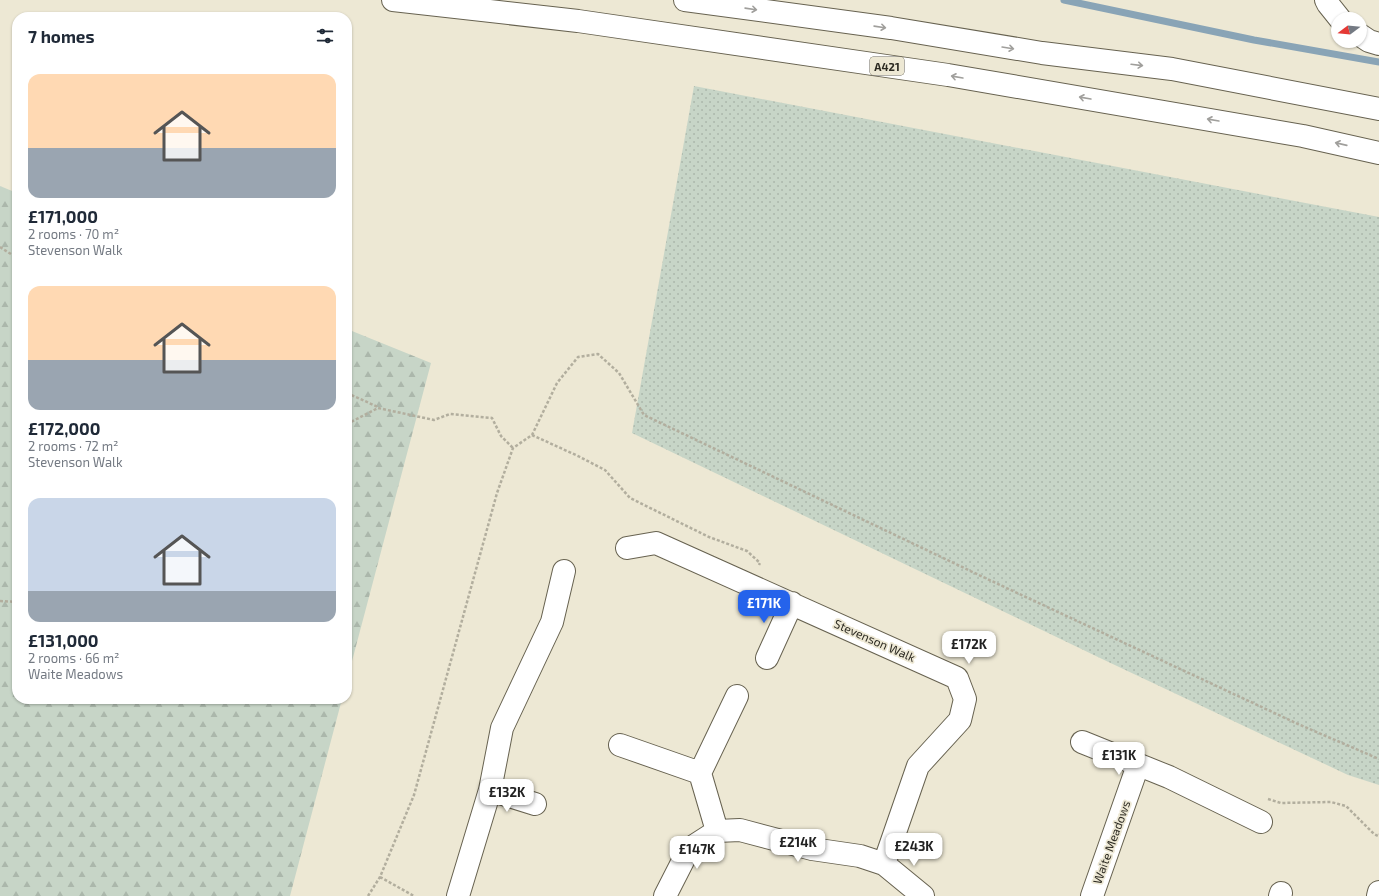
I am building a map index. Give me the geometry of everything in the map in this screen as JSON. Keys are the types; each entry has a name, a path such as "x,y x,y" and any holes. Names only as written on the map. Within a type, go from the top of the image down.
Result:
{"main road":[{"name":"A421","path":"393,0 578,21 948,75 1303,136 1379,153"},
{"path":"685,0 891,28 1042,53 1172,70 1379,109"},
{"path":"1367,40 1379,44"},
{"name":"Stevenson Walk","path":"627,548 656,542 957,678 965,699 960,720 918,766 884,864"},
{"path":"458,896 490,790 502,728 552,622 564,571"},
{"path":"767,658 792,603"},
{"path":"717,831 700,773 737,696"},
{"path":"1082,742 1169,777 1261,822"},
{"path":"620,745 700,773"},
{"name":"Waite Meadows","path":"1092,896 1138,765"},
{"path":"490,790 535,804"},
{"path":"665,896 689,849 717,831 740,830 812,849 860,856 884,864 919,895"},
{"path":"1378,896 1379,892"}],"path":[{"path":"0,247 12,255"},
{"path":"368,896 380,877 414,795 498,493 513,448 532,435 557,383 578,357 598,354 619,373 644,415 982,577 1298,724 1379,759"},
{"path":"352,395 378,408 434,420 450,414 492,418 501,436 513,448"},
{"path":"352,421 378,408"},
{"path":"532,435 605,470 630,498 709,537 747,551 760,563 753,586"},
{"path":"0,601 12,602"},
{"path":"1262,797 1281,803 1331,802 1346,806 1374,834 1378,836 1379,834"},
{"path":"380,877 414,896"}],"green space":[{"path":"694,86 1379,217 1379,785 1348,775 1100,658 632,433"},
{"path":"0,186 12,191 12,704 341,704 290,896 0,896"},
{"path":"352,331 431,363 352,661"}],"waterway":[{"path":"1064,0 1254,40 1379,62"}]}
